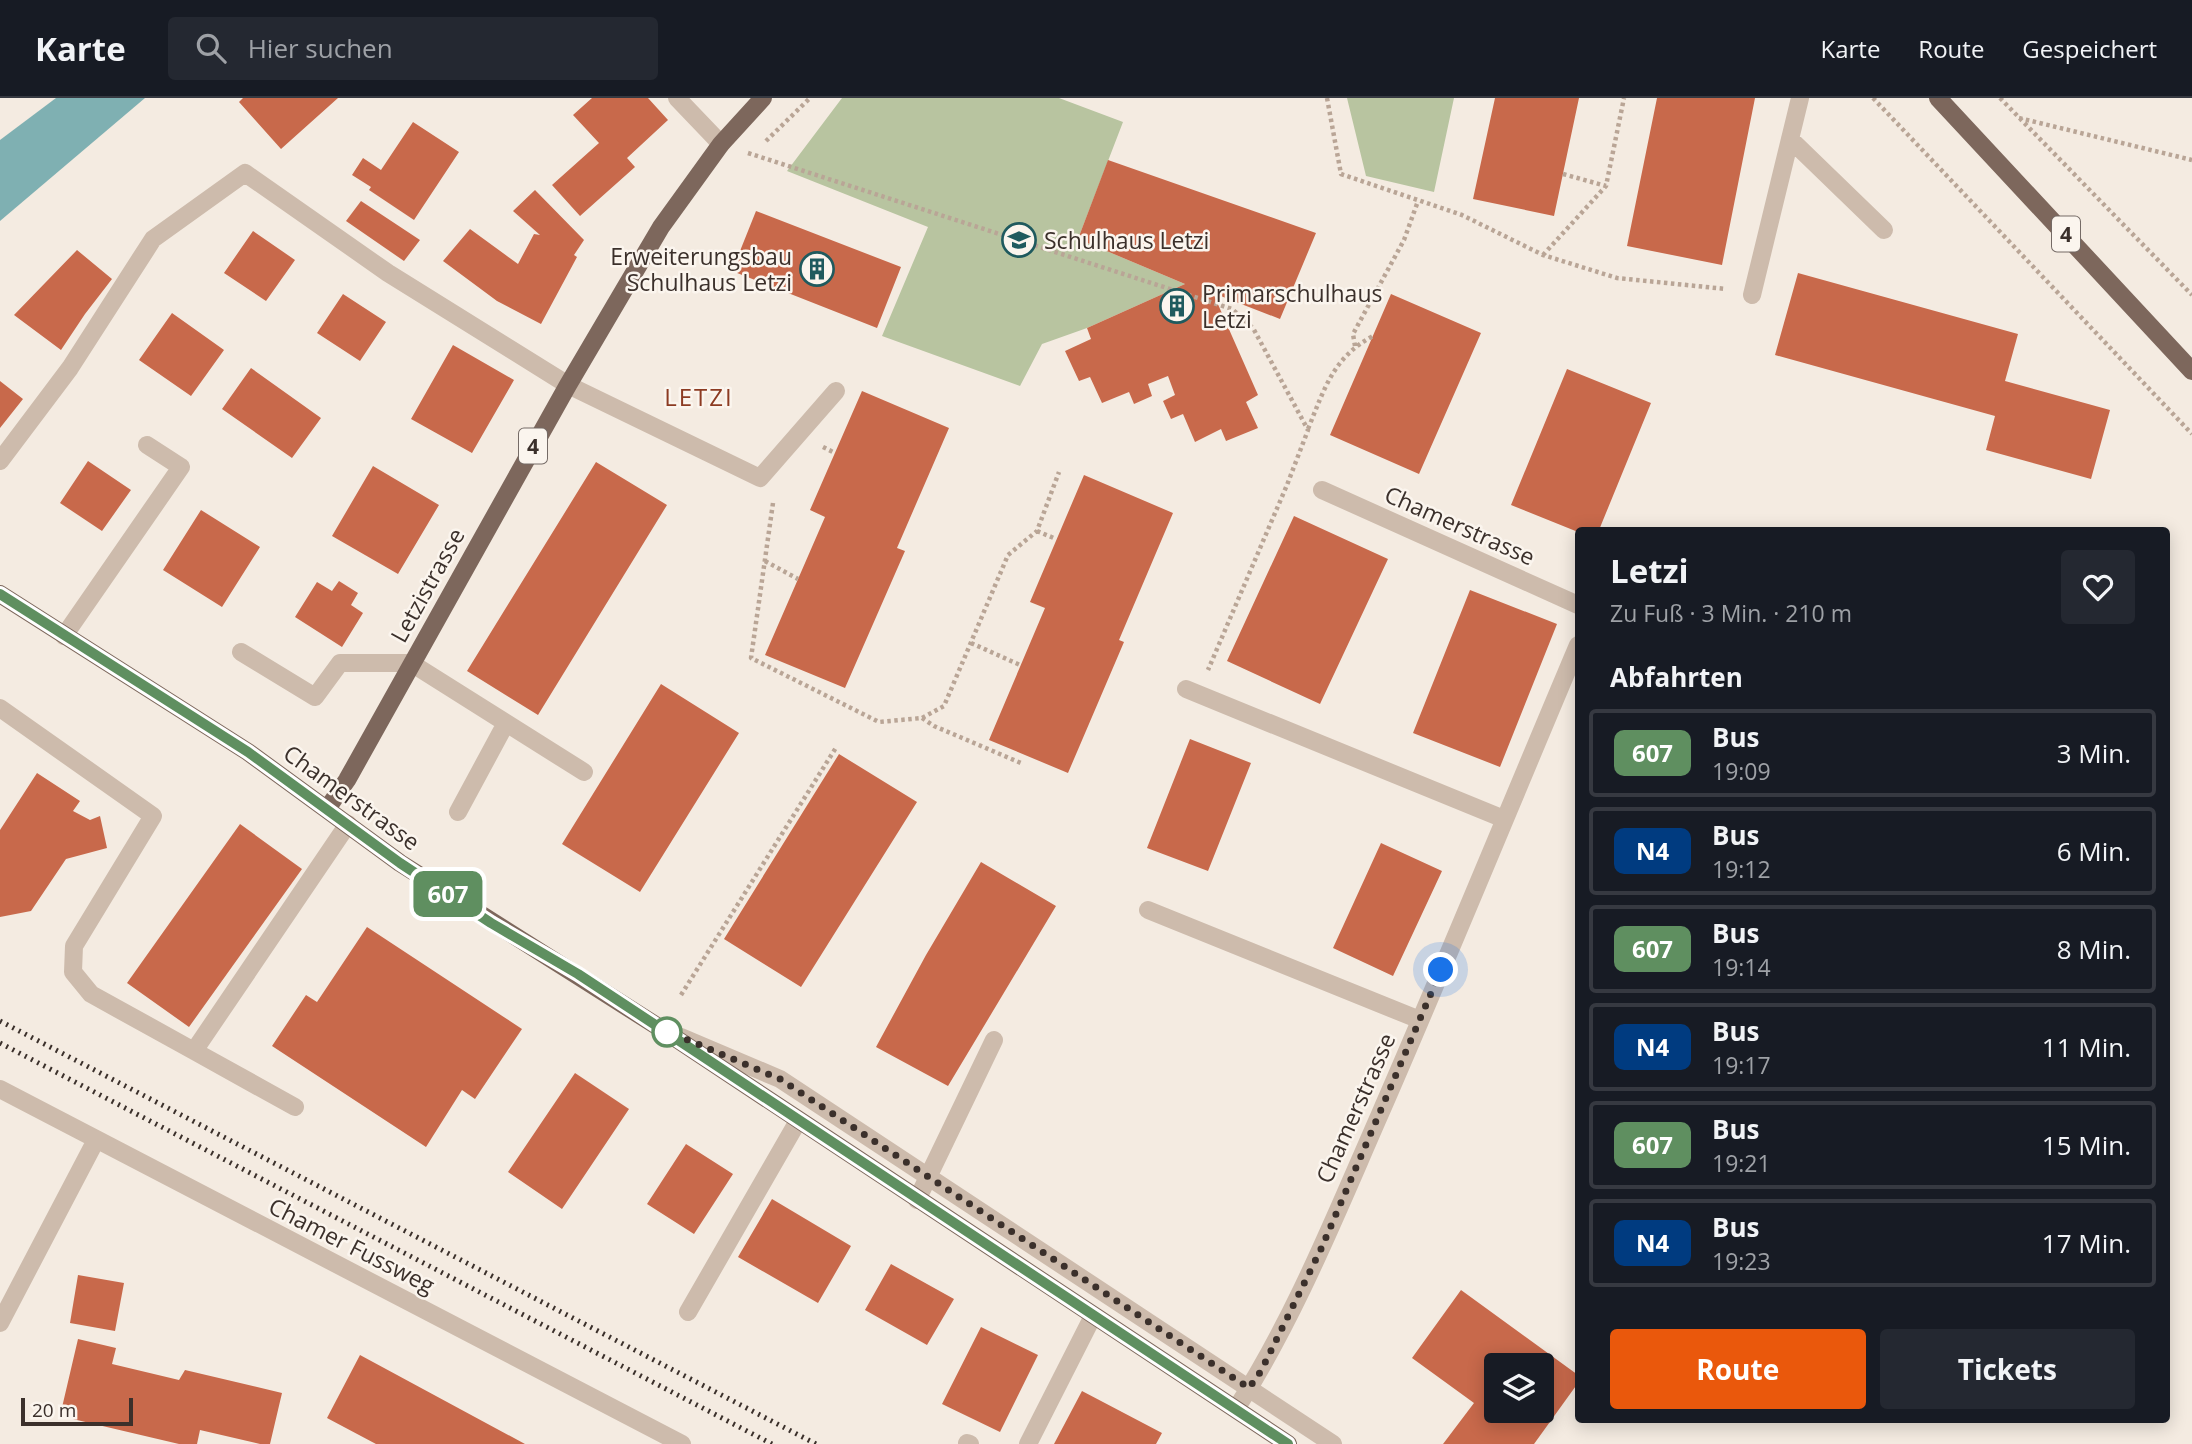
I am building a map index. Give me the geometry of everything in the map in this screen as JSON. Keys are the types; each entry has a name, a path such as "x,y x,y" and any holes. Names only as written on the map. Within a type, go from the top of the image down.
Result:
{"main road":[{"name":"Letzistrasse","path":"327,809 347,780 568,385 661,227 721,144 763,98"},
{"name":"4","path":"1938,98 2192,371"},
{"name":"Chamerstrasse","path":"0,594 248,752 400,863 491,923 578,974 1288,1444"}],"street":[{"path":"677,98 721,144"},
{"path":"1752,295 1800,98"},
{"path":"1790,139 1884,230"},
{"path":"0,461 71,368 153,239 244,173 388,273 568,385 760,478 836,391"},
{"path":"64,636 181,467 147,444"},
{"name":"Chamerstrasse","path":"1322,490 1575,604"},
{"path":"241,652 315,697 340,663 411,663 584,772"},
{"name":"Chamerstrasse","path":"1236,1409 1261,1371 1321,1249 1575,652"},
{"path":"1192,691 1504,819"},
{"path":"0,708 153,816 74,946 73,972 91,994 295,1107"},
{"path":"458,812 506,723"},
{"path":"194,1051 348,824"},
{"path":"1148,910 1420,1020"},
{"path":"660,1028 780,1079 1333,1444"},
{"path":"917,1200 994,1040"},
{"name":"Chamer Fussweg","path":"0,1089 682,1444"},
{"path":"688,1312 798,1121"},
{"path":"0,1323 96,1140"},
{"path":"1028,1444 1093,1316"}],"path":[{"path":"760,140 763,143 810,98"},
{"path":"1327,98 1341,174 1462,215 1543,255 1617,278 1717,287 1752,295"},
{"path":"1543,255 1606,186 1624,98"},
{"path":"1873,98 2192,434"},
{"path":"2000,98 2192,295"},
{"path":"2018,118 2192,160"},
{"path":"721,144 1231,309 1253,328 1308,430"},
{"path":"1563,174 1606,186"},
{"path":"1354,346 1353,334 1404,240 1418,201"},
{"path":"1192,691 1287,485 1330,377 1354,346 1373,336"},
{"path":"760,478 774,497 751,658 879,722 922,718 944,706 1008,555 1037,531 1059,472"},
{"path":"1037,531 1056,539"},
{"path":"765,561 798,579"},
{"path":"971,643 1020,665"},
{"path":"922,718 934,726 1021,763"},
{"path":"681,995 837,746"}],"green space":[{"path":"842,98 1059,98 1123,122 1078,239 1185,284 1087,328 1042,344 1020,386 882,336 928,227 787,171"},
{"path":"1347,98 1454,98 1434,192 1366,176"}],"water":[{"path":"56,98 145,98 0,221 0,140"}],"building":[{"path":"243,98 338,98 281,149 239,102"},
{"path":"592,98 648,98 668,120 627,158 635,167 580,216 552,185 599,143 573,115"},
{"path":"1495,98 1579,98 1554,216 1473,199"},
{"path":"1657,98 1755,98 1722,265 1627,246"},
{"path":"413,122 459,152 414,220 369,190 371,187 352,175 363,158 381,170"},
{"name":"Primarschulhaus Letzi","path":"1108,160 1316,233 1280,319 1213,293 1258,395 1246,402 1258,428 1226,441 1221,429 1195,442 1183,414 1171,419 1163,401 1175,395 1168,376 1148,384 1152,396 1134,404 1129,392 1102,403 1090,377 1079,381 1065,351 1091,339 1087,328 1185,284 1078,239"},
{"path":"535,190 584,240 541,324 497,301 443,261 470,229 518,264 534,234 540,235 513,211"},
{"path":"361,201 420,240 404,261 346,221"},
{"name":"Erweiterungsbau Schulhaus Letzi","path":"756,211 901,267 877,328 732,271"},
{"path":"253,231 295,260 266,301 224,273"},
{"path":"77,250 112,279 61,350 14,315"},
{"path":"1798,273 2018,334 2005,381 2110,410 2091,479 1986,450 1995,416 1775,355"},
{"path":"343,294 386,322 360,361 317,333"},
{"path":"1391,294 1481,333 1419,474 1330,435"},
{"path":"172,313 224,350 191,396 139,360"},
{"path":"453,345 514,380 472,453 411,419"},
{"path":"251,368 321,418 292,458 222,409"},
{"path":"1567,369 1651,403 1600,527 1575,527 1575,531 1511,505"},
{"path":"0,381 23,399 0,428"},
{"path":"862,391 949,428 897,548 905,551 845,688 765,655 825,517 810,510"},
{"path":"88,461 131,490 102,531 60,503"},
{"path":"596,462 667,505 538,715 467,671"},
{"path":"373,466 439,505 398,574 332,536"},
{"path":"1084,475 1173,513 1119,640 1124,642 1068,773 989,740 1045,608 1030,602"},
{"path":"201,510 260,547 222,607 163,570"},
{"path":"1294,516 1388,559 1320,704 1227,661"},
{"path":"339,581 358,593 351,605 363,613 342,647 295,617 317,582 332,591"},
{"path":"1470,590 1557,624 1500,767 1413,733"},
{"path":"661,684 739,733 640,892 562,844"},
{"path":"1190,739 1251,763 1208,871 1147,848"},
{"path":"839,754 917,802 801,987 724,939"},
{"path":"37,773 80,801 73,811 90,820 100,816 107,848 66,859 31,911 0,917 0,830"},
{"path":"240,824 302,869 189,1027 127,983"},
{"path":"1381,843 1442,871 1393,976 1333,948"},
{"path":"981,862 1056,906 948,1086 876,1047"},
{"path":"367,927 522,1029 475,1099 462,1090 426,1147 272,1046 306,995 317,1002"},
{"path":"575,1073 629,1109 562,1209 508,1172"},
{"path":"686,1144 733,1174 694,1234 647,1204"},
{"path":"772,1199 851,1246 818,1303 738,1257"},
{"path":"891,1264 954,1299 927,1345 865,1310"},
{"path":"78,1275 124,1283 115,1331 70,1323"},
{"path":"1461,1290 1548,1353 1484,1353 1484,1423 1549,1423 1534,1444 1443,1444 1474,1403 1412,1358"},
{"path":"981,1327 1038,1355 1000,1432 942,1404"},
{"path":"78,1339 116,1348 112,1364 179,1380 185,1370 282,1393 270,1444 200,1430 197,1444 179,1444 60,1416"},
{"path":"360,1355 525,1444 376,1444 327,1418"},
{"path":"1554,1358 1575,1373 1575,1387 1554,1416"},
{"path":"1082,1391 1162,1433 1156,1444 1054,1444"}],"railway":[{"path":"0,1021 816,1444"},
{"path":"0,1043 772,1444"}],"bus line":[{"name":"607","path":"0,594 248,752 400,863 491,923 578,974 1288,1444"}],"place":[{"name":"Schulhaus Letzi","path":"1019,240"},
{"name":"Erweiterungsbau Schulhaus Letzi","path":"817,269"},
{"name":"Primarschulhaus Letzi","path":"1177,306"}],"district":[{"name":"LETZI","path":"699,396"}],"route":[{"path":"667,1032 660,1028 780,1079 1249,1388 1261,1371 1321,1249 1441,970"}]}
